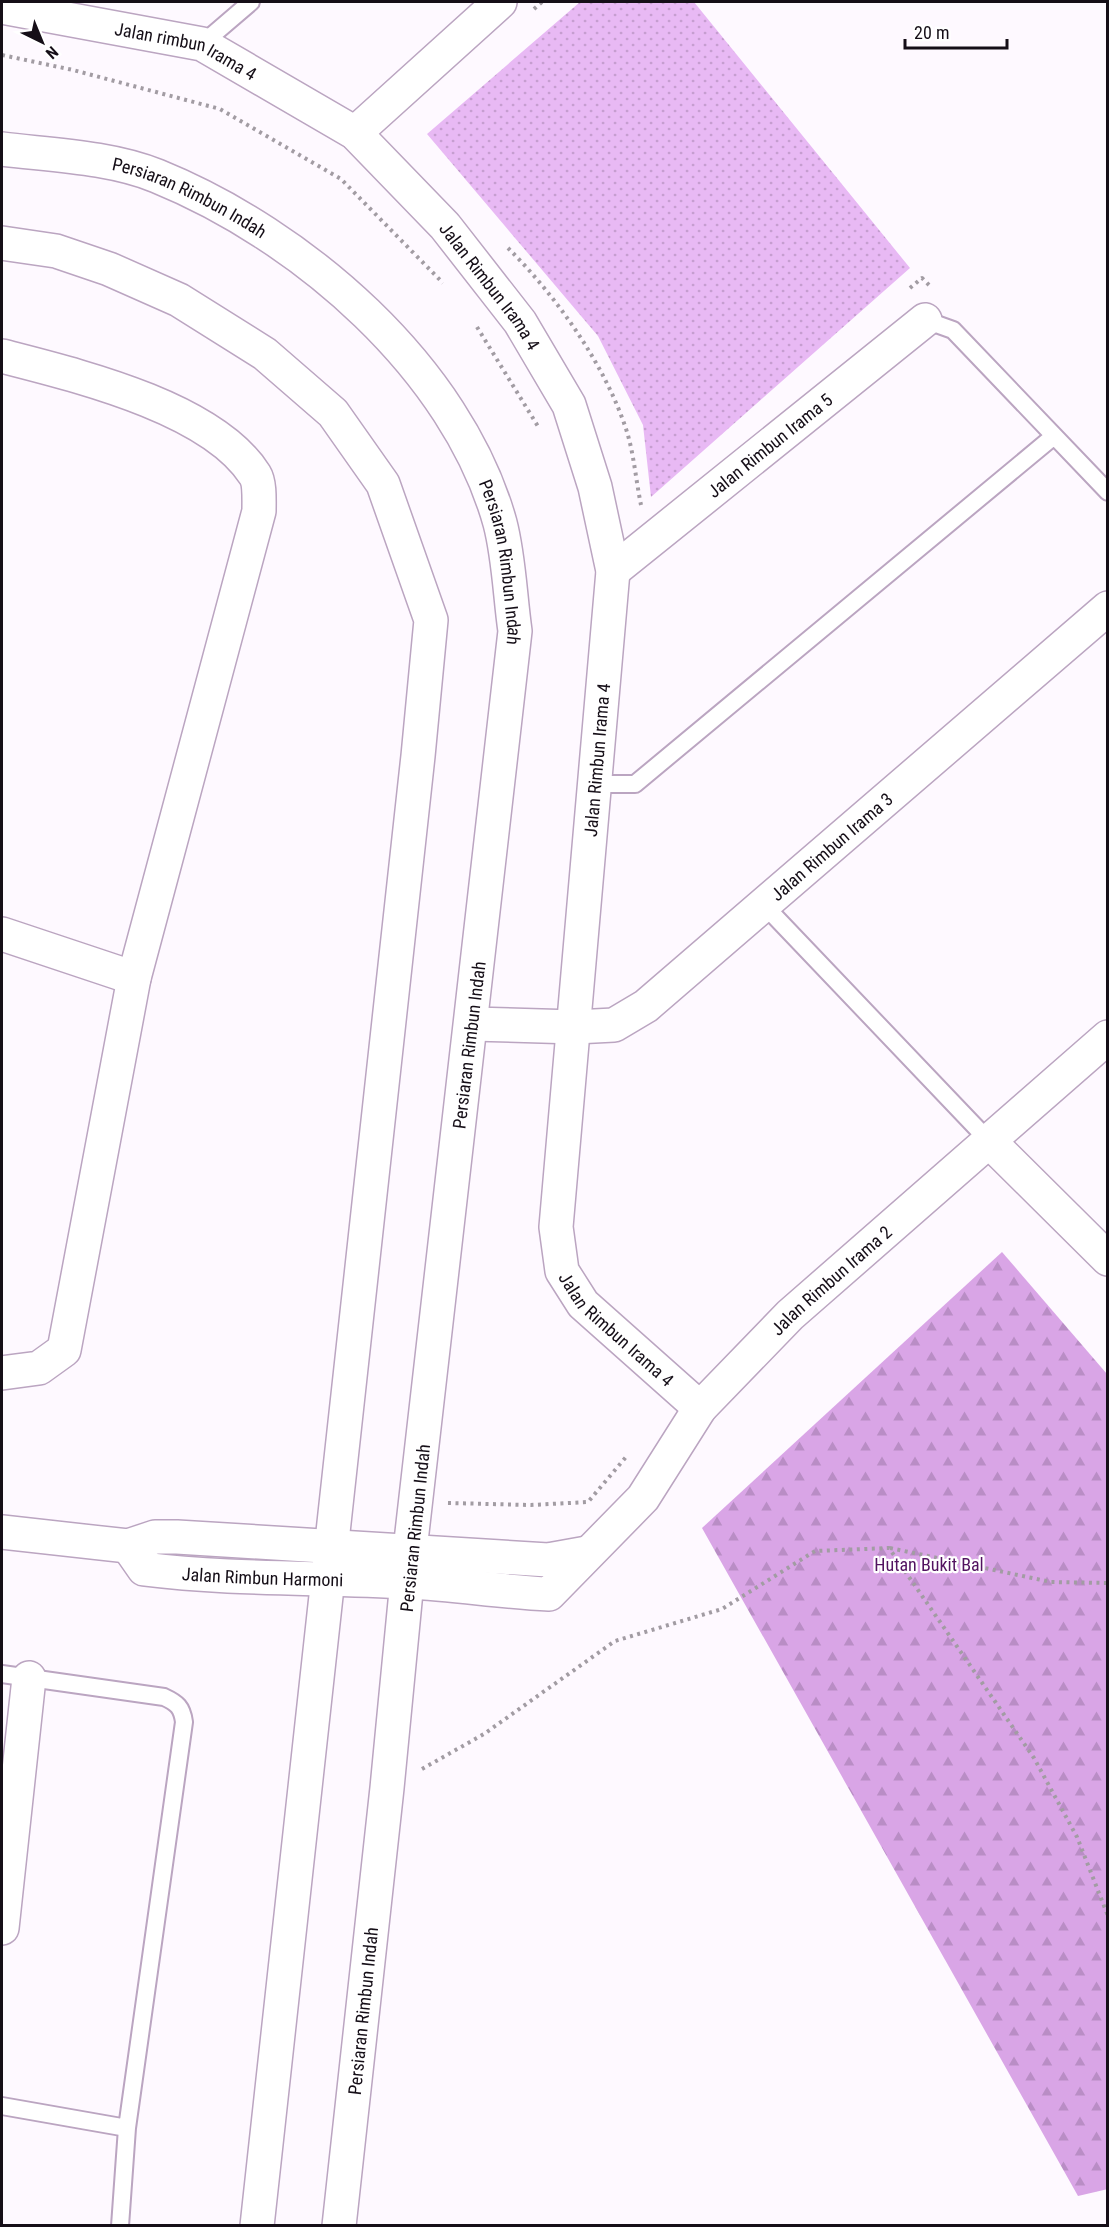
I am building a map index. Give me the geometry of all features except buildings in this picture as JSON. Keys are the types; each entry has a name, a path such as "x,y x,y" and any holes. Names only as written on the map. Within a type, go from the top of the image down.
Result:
{"street":[{"name":"Jalan rimbun Irama 4","path":"5,5 202,44 355,133"},
{"path":"355,133 512,9"},
{"name":"Jalan Rimbun Irama 4","path":"355,133 445,226 487,276 531,340 569,405 596,487 613,571 556,1227 562,1271 583,1304 700,1408"},
{"name":"Persiaran Rimbun Indah","path":"2,150 92,160 156,175 225,210 296,254 360,304 430,382 472,452 500,523 515,631 472,1024 410,1550 409,1582 339,2226"},
{"path":"2,243 56,251 109,269 179,300 265,354 333,413 383,484 431,620 257,2226"},
{"name":"Jalan Rimbun Irama 5","path":"613,571 932,307"},
{"path":"2,356 92,379 180,414 228,446 256,476 260,511 134,978 64,1350 39,1368 2,1373"},
{"name":"Jalan Rimbun Irama 3","path":"472,1024 575,1027 614,1025 646,1006 1107,608"},
{"path":"2,934 134,978"},
{"name":"Jalan Rimbun Irama 2","path":"409,1582 549,1594 643,1498 700,1408 790,1315 1107,1037"},
{"path":"989,1141 1107,1259"},
{"name":"Jalan Rimbun Harmoni","path":"2,1532 128,1546 155,1537 330,1548 410,1550"},
{"name":"Jalan Rimbun Harmoni","path":"128,1546 144,1569 327,1581 409,1582"},
{"path":"410,1550 548,1560 588,1553"},
{"path":"2,1928 15,1676"}],"lane":[{"path":"202,44 251,2"},
{"path":"932,307 1107,492"},
{"path":"595,784 635,784 1054,436"},
{"path":"764,905 989,1141"},
{"path":"15,1676 164,1697 177,1703 183,1710 184,1722 127,2128 120,2226"},
{"path":"2,2106 127,2128"}],"path":[{"path":"512,9 542,2"},
{"path":"500,239 531,271 590,351 627,432 643,515"},
{"path":"904,293 922,278 932,307"},
{"path":"889,1548 1034,1758 1077,1837 1107,1917"},
{"path":"387,1788 484,1734 615,1641 722,1609 815,1551 889,1548 1051,1582 1107,1583"}],"shaded area":[{"path":"580,2 694,2 910,268 651,497 643,425 598,336 427,134"}],"green space":[{"name":"Hutan Bukit Bal","path":"1002,1252 1107,1374 1108,2189 1078,2196 702,1528"}]}
